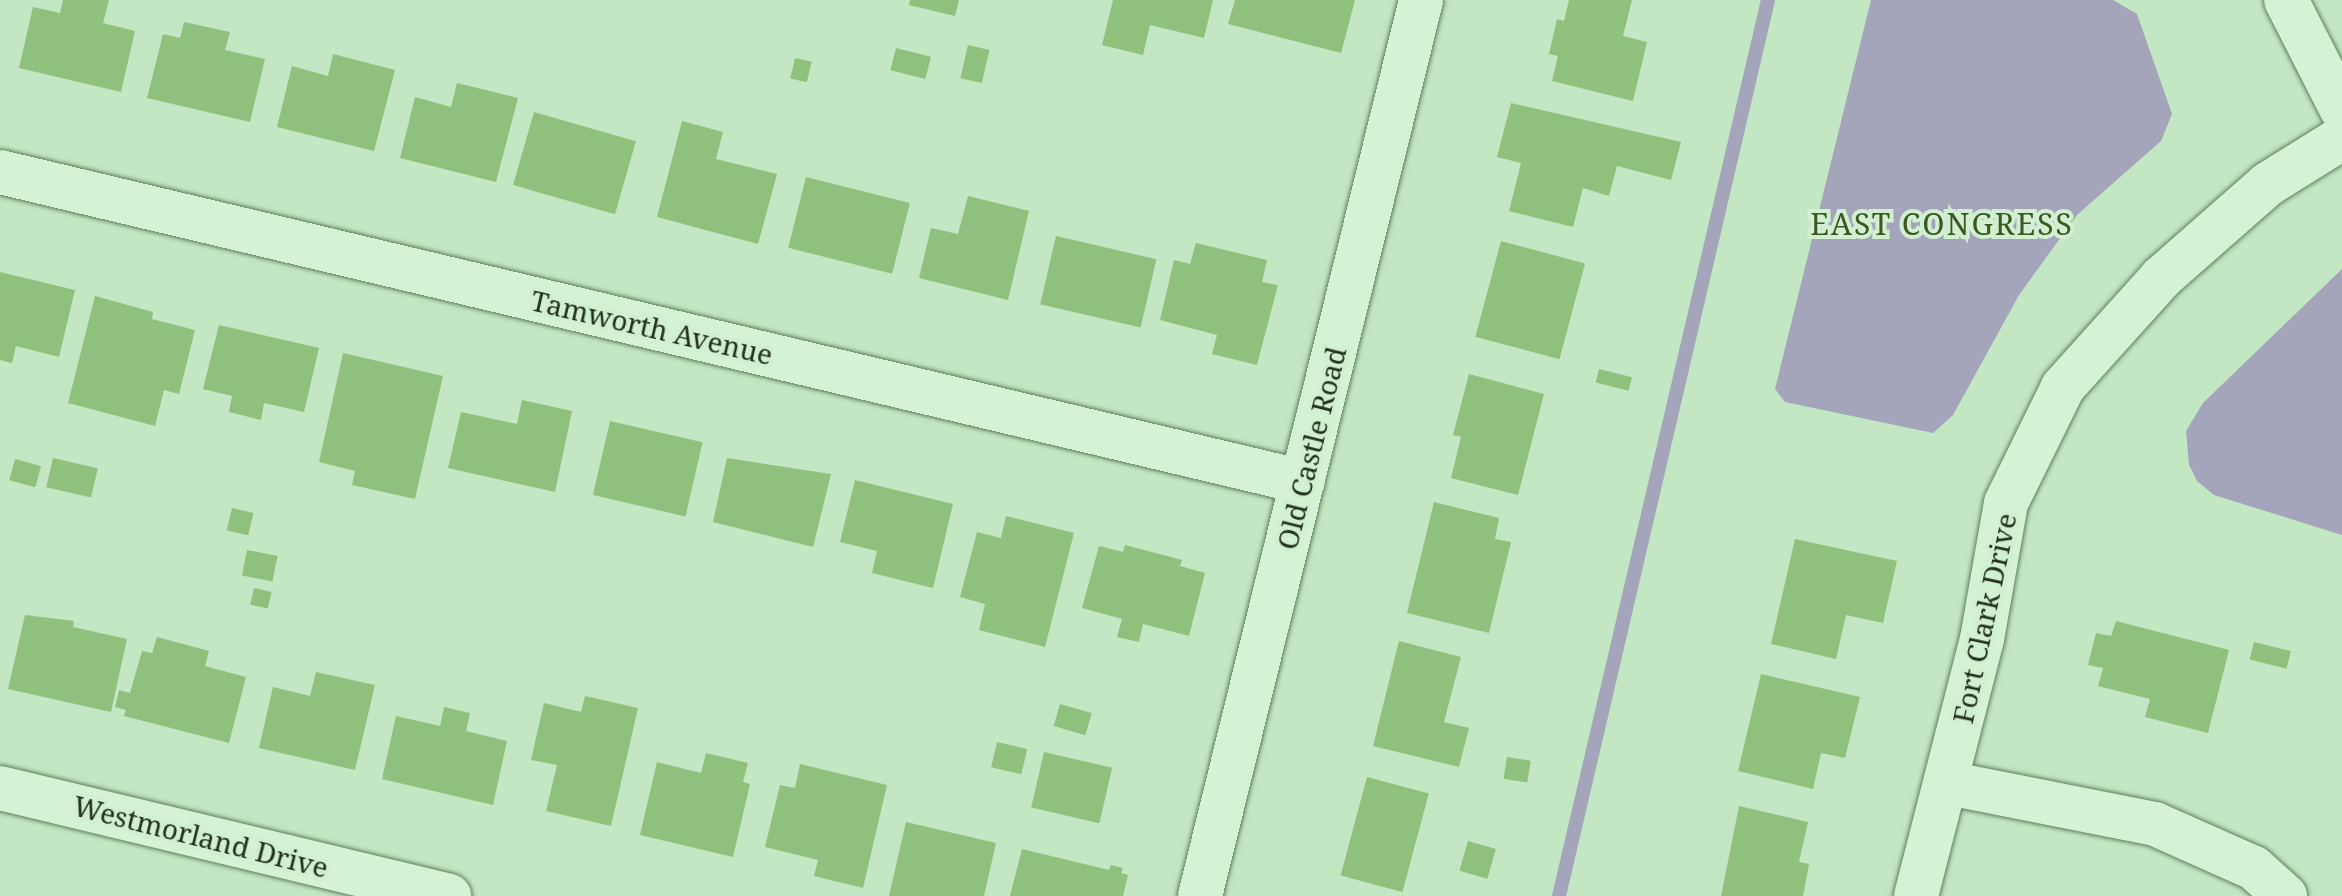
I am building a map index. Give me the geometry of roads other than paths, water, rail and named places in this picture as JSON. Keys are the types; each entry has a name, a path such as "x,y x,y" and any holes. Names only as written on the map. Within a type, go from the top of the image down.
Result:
{"street":[{"name":"Old Castle Road","path":"1200,896 1421,0"},
{"path":"2286,0 2342,110"},
{"name":"Fort Clark Drive","path":"1916,896 1948,783 1982,639 2006,503 2063,387 2161,278 2268,184 2342,138"},
{"name":"Tamworth Avenue","path":"0,172 1303,482"},
{"path":"1948,783 2155,824 2254,868 2285,896"},
{"name":"Westmorland Drive","path":"0,788 449,896"}],"water":[{"path":"1871,0 2113,0 2137,14 2172,114 2161,141 2077,215 2019,295 1953,415 1933,433 1785,402 1775,389"},
{"path":"2342,269 2342,535 2214,495 2197,481 2189,465 2186,431 2203,403"}],"waterway":[{"path":"1559,896 1768,0"}],"district":[{"name":"EAST CONGRESS","path":"1942,224"}]}
